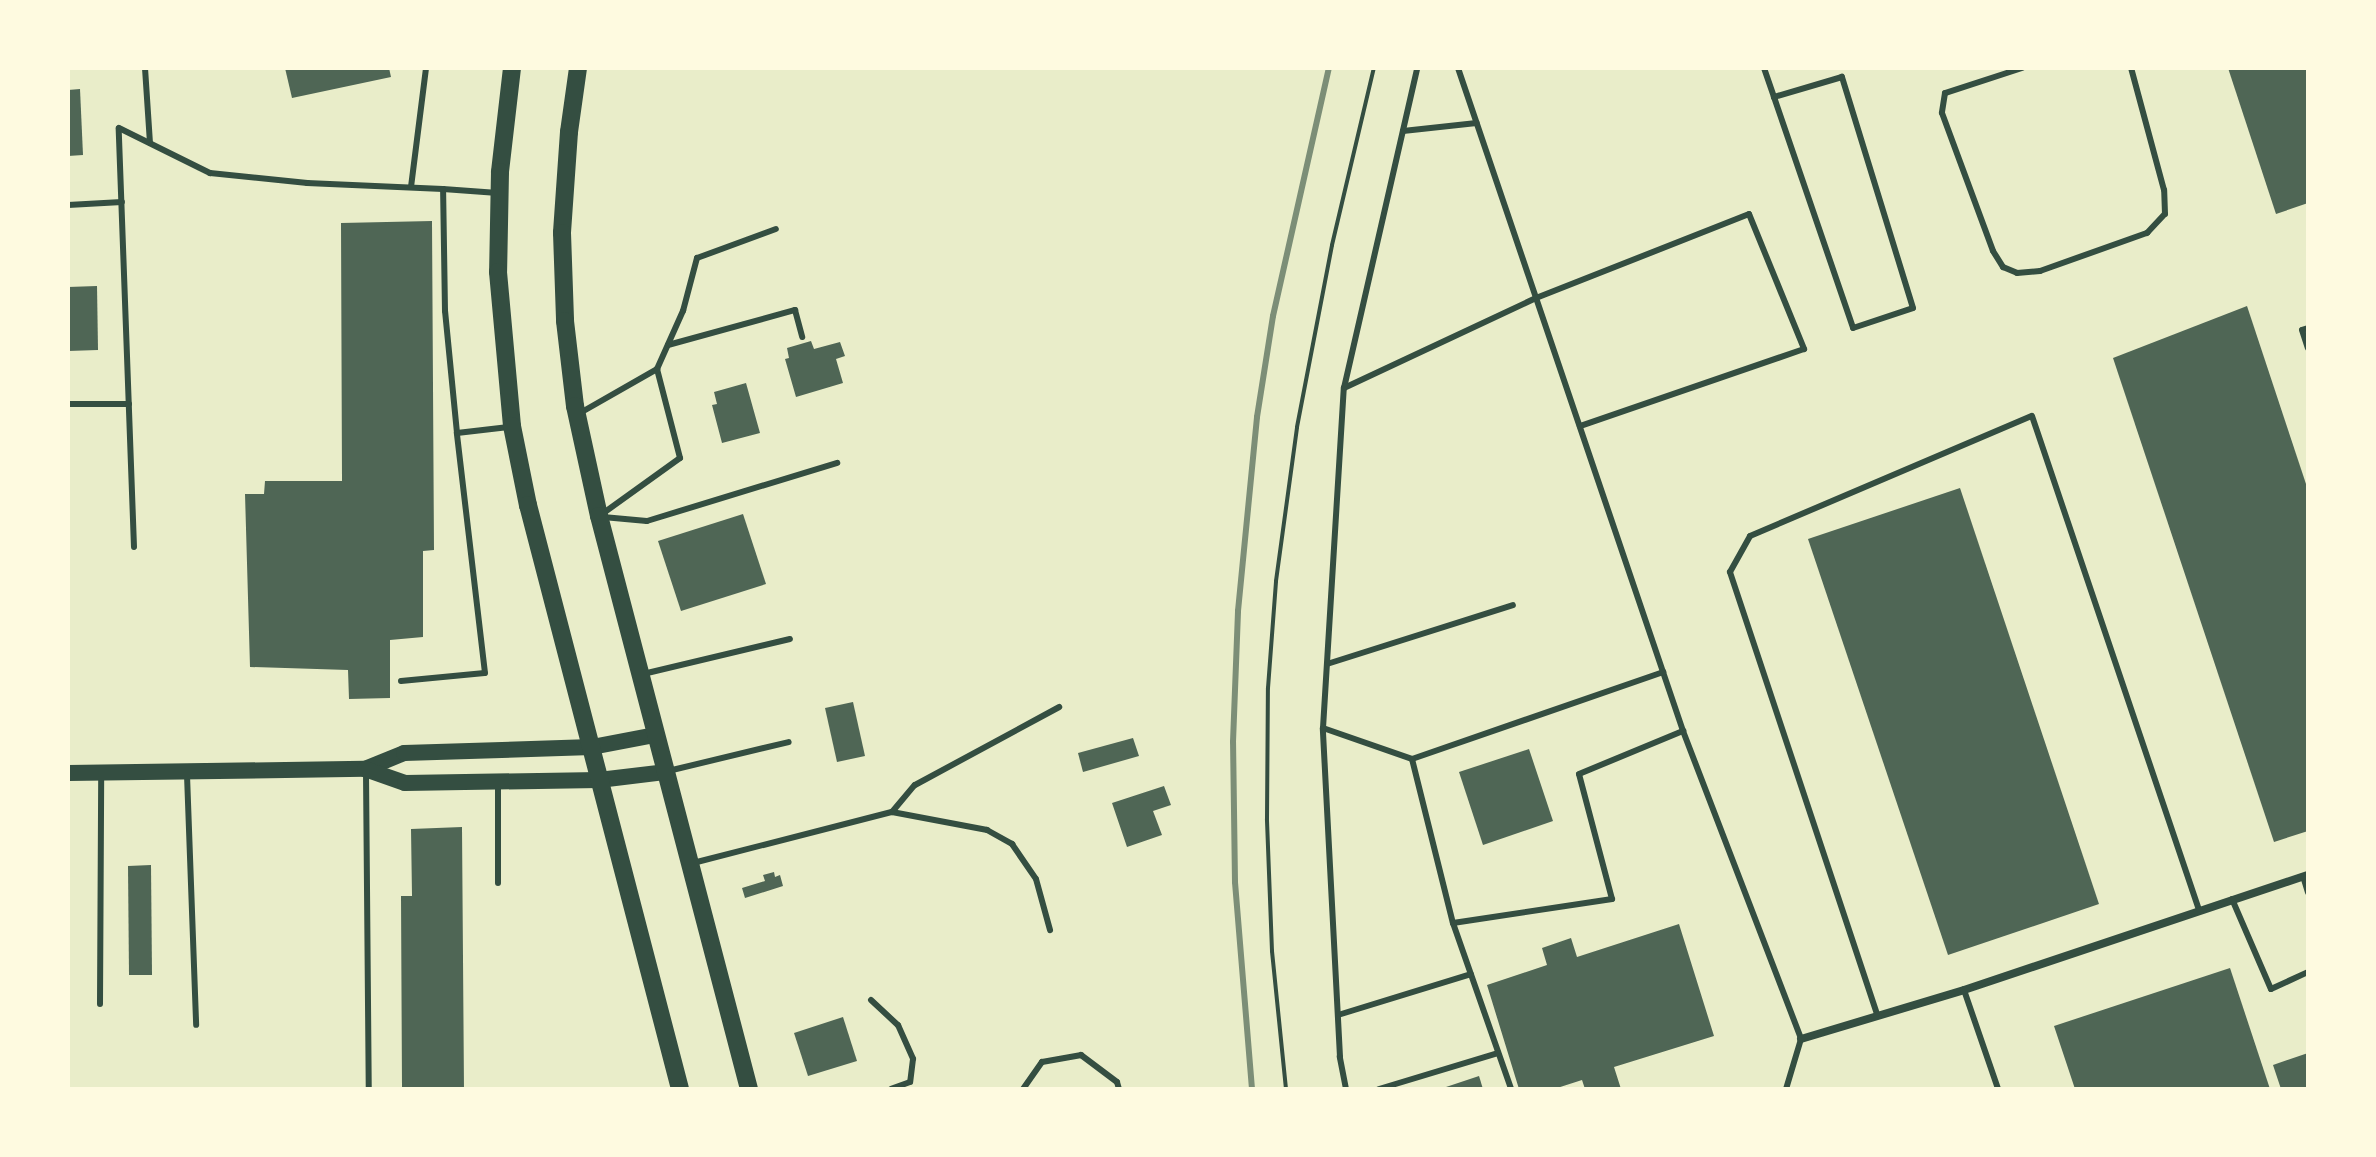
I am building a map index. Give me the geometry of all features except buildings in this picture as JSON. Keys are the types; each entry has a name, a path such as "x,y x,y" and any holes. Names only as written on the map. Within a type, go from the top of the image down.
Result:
{"main road":[{"path":"512,68 499,194 498,285 512,426 528,505 680,1089"},
{"path":"578,68 569,132 562,233 565,321 577,414 599,516 749,1089"},
{"path":"365,769 404,753 592,747 655,735"},
{"path":"68,773 365,769 405,783 599,780 665,772"}],"street":[{"path":"1801,1039 1964,990 2306,875"}],"lane":[{"path":"145,68 150,143"},
{"path":"411,187 426,68"},
{"path":"1346,1089 1338,1015 1323,728 1344,388 1417,68"},
{"path":"1458,68 1683,731 1801,1039 1786,1089"},
{"path":"1764,68 1853,328 1913,308 1842,77 1774,97"},
{"path":"2022,68 1945,93 1942,113 1993,251 2003,267 2017,273 2040,271 2147,233 2165,214 2164,190 2131,68"},
{"path":"1403,131 1477,123"},
{"path":"134,547 119,128 210,173 307,183 499,194"},
{"path":"401,681 485,673 445,311 443,189"},
{"path":"68,205 122,202"},
{"path":"1344,388 1536,298 1749,214 1804,349 1580,426"},
{"path":"577,414 657,369 683,311 697,258 776,229"},
{"path":"668,345 795,310 802,337"},
{"path":"2308,328 2302,330 2308,348"},
{"path":"599,516 680,458 657,369"},
{"path":"68,404 129,404"},
{"path":"1877,1014 1730,572 1750,536 2032,416 2199,910"},
{"path":"457,433 512,426"},
{"path":"599,516 647,521 837,463"},
{"path":"1327,664 1513,605"},
{"path":"640,675 790,639"},
{"path":"1323,728 1412,759 1663,672"},
{"path":"892,812 915,785 1059,707"},
{"path":"1453,923 1612,899 1579,774 1683,731"},
{"path":"665,772 789,742"},
{"path":"1412,759 1453,923 1511,1089"},
{"path":"365,769 369,1089"},
{"path":"187,771 196,1025"},
{"path":"100,1004 101,772"},
{"path":"498,781 498,883"},
{"path":"689,864 892,812 987,830 1012,844 1036,879 1050,930"},
{"path":"2306,875 2308,892"},
{"path":"2232,899 2271,989 2308,972"},
{"path":"1338,1015 1471,974"},
{"path":"1964,990 1998,1089"},
{"path":"871,1000 898,1025 913,1059 910,1082 891,1089"},
{"path":"1379,1089 1498,1053"},
{"path":"1023,1089 1042,1062 1081,1055 1117,1082 1119,1089"}],"path":[{"path":"1286,1089 1272,951 1267,819 1268,688 1276,581 1284,505 1332,245 1374,68"}],"railway":[{"path":"1252,1089 1235,882 1233,742 1238,611 1257,417 1273,316 1329,68"}]}
